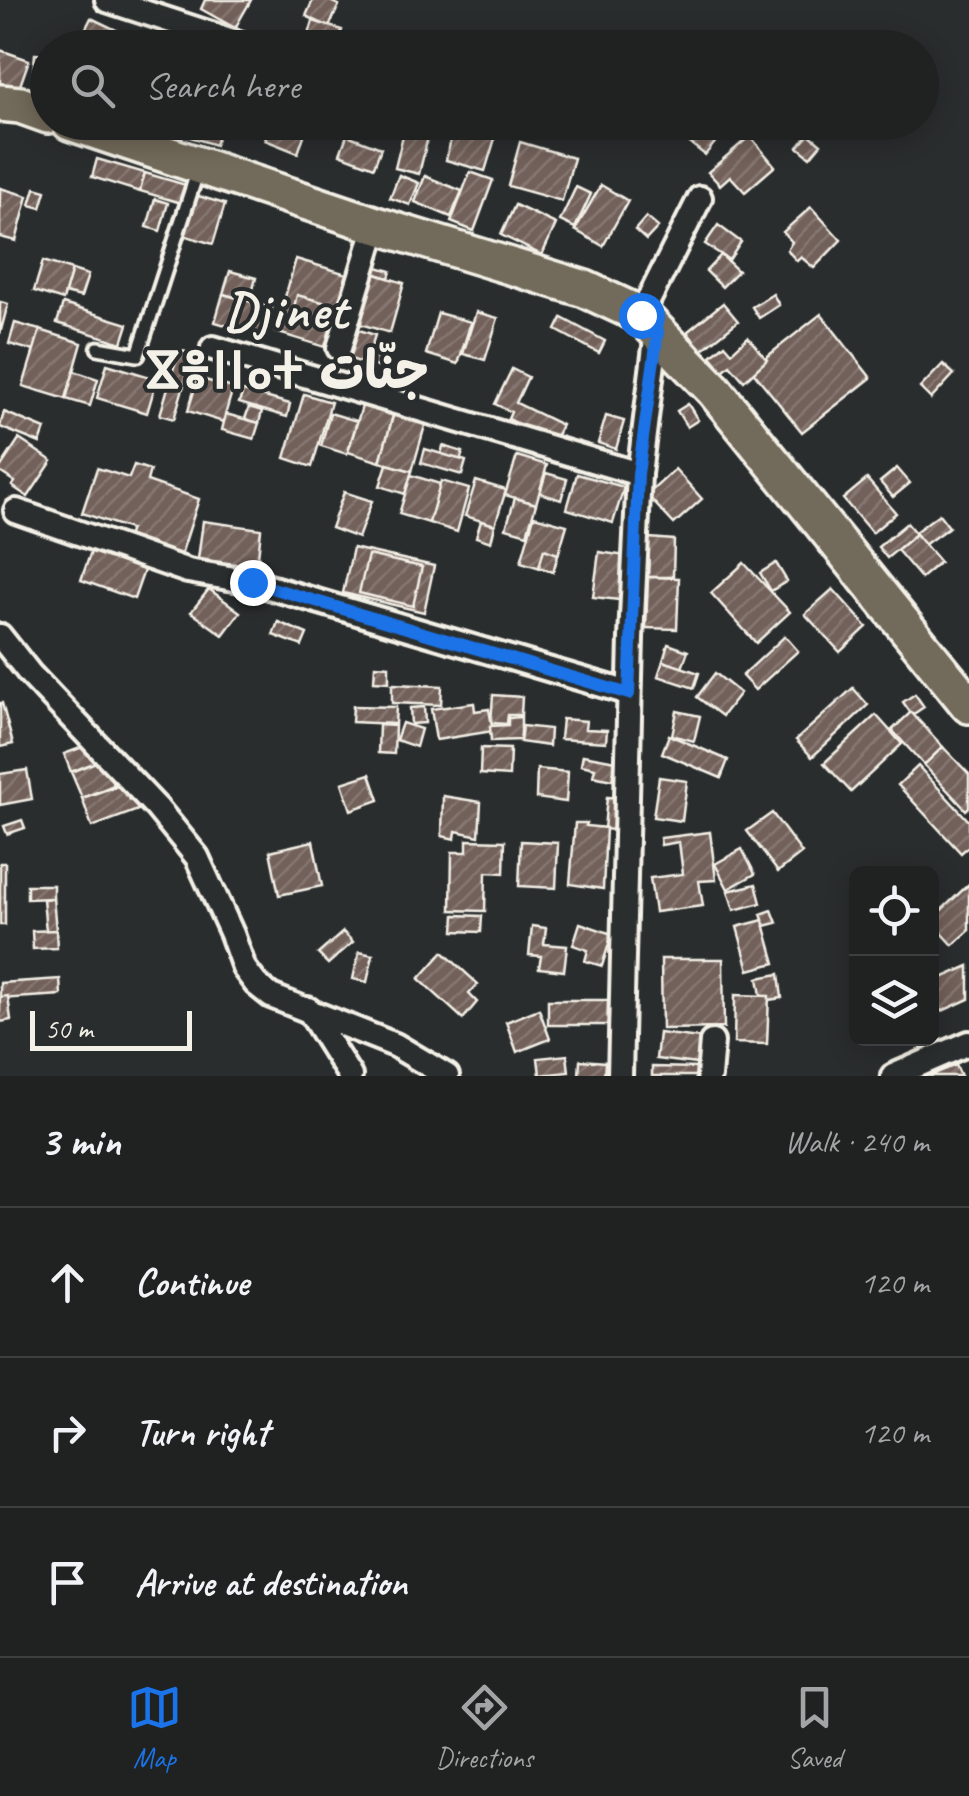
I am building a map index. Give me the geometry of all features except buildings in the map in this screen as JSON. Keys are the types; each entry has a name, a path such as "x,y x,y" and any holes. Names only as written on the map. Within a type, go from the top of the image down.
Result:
{"main road":[{"path":"0,102 30,109"},
{"path":"123,140 376,225 585,289 649,323 714,390 969,706"}],"street":[{"path":"107,0 199,30"},
{"path":"620,1076 629,694 649,323 700,198"},
{"path":"338,348 376,225"},
{"path":"213,348 638,474"},
{"path":"16,512 188,571 252,582 629,694"},
{"path":"0,636 30,674 197,856 244,968 256,984 271,996 395,1045 447,1076"},
{"path":"308,1009 350,1076"},
{"path":"708,1076 712,1042"},
{"path":"893,1076 969,1043"}],"lane":[{"path":"98,348 138,355 200,166"}],"district":[{"name":"Djinet ⴵⴻⵏⵏⴰⵜ جنّات","path":"287,340"}],"route":[{"path":"252,582 629,694 638,474 658,331 641,315"}]}
